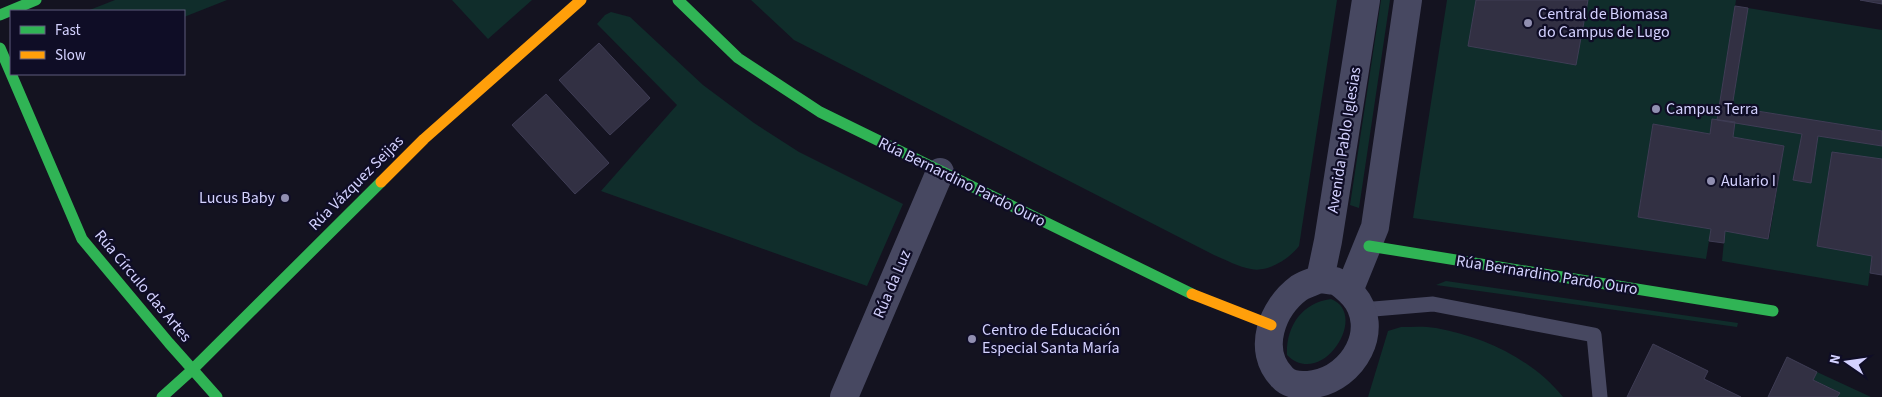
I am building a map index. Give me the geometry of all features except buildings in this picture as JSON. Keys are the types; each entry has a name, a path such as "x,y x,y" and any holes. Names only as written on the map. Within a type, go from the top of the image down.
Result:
{"street":[{"path":"12,10 36,0"},
{"name":"Rúa Vázquez Seijas","path":"162,397 192,370 424,139 581,0"},
{"name":"Rúa Bernardino Pardo Ouro","path":"678,0 738,58 820,112 1203,299 1271,325"},
{"name":"Avenida Pablo Iglesias","path":"1320,279 1329,234 1366,0"},
{"path":"1356,300 1368,246 1375,227 1408,0"},
{"name":"Rúa Círculo das Artes","path":"0,48 10,71"},
{"name":"Rúa Círculo das Artes","path":"12,75 82,239 217,397"},
{"name":"Rúa da Luz","path":"844,397 940,172"},
{"name":"Rúa Bernardino Pardo Ouro","path":"1368,246 1773,311"},
{"path":"1320,279 1336,281 1356,300 1365,328 1362,345 1353,362 1338,375 1303,392 1287,382 1276,371 1269,356 1268,339 1271,325 1286,299 1301,286 1320,279"}],"lane":[{"path":"1356,300 1433,304 1594,335 1600,397"}],"green space":[{"path":"115,0 227,0 185,17 185,10 90,10"},
{"path":"452,0 532,0 488,39"},
{"path":"751,0 1337,0 1299,246 1278,264 1258,270 1242,267 1214,255 794,40"},
{"path":"1381,0 1390,0 1359,208 1350,205"},
{"path":"1447,0 1736,0 1717,120 1712,119 1710,134 1653,124 1638,217 1711,229 1706,259 1413,218"},
{"path":"1748,8 1882,30 1882,131 1732,107"},
{"path":"611,12 630,17 703,85 754,123 799,152 903,204 867,286 601,191 677,105 597,24 605,15"},
{"path":"1735,122 1802,134 1793,180 1810,183 1818,136 1882,146 1882,159 1832,153 1817,246 1872,256 1868,286 1722,261 1725,231 1769,239 1784,146 1733,137"},
{"path":"1446,281 1738,323 1737,327 1436,285"},
{"path":"1331,299 1342,307 1346,319 1343,333 1337,346 1327,357 1314,363 1301,363 1287,355 1289,335 1297,318 1311,306 1320,301"},
{"path":"1401,327 1436,328 1472,337 1489,344 1521,360 1550,383 1563,397 1368,397 1388,331"},
{"path":"1817,372 1871,397 1837,397 1839,392 1813,380"}],"traffic: fast":[{"path":"12,10 36,0"},
{"path":"678,0 738,58 820,112 1192,294"},
{"path":"0,15 10,11"},
{"path":"0,48 10,71"},
{"path":"12,75 82,239 217,397"},
{"path":"162,397 192,370 381,182"},
{"path":"1369,246 1773,311"}],"traffic: slow":[{"path":"381,182 424,139 581,0"},
{"path":"1192,294 1271,325"}],"place":[{"name":"Central de Biomasa do Campus de Lugo","path":"1528,23"},
{"name":"Campus Terra","path":"1656,109"},
{"name":"Aulario I","path":"1711,181"},
{"name":"Lucus Baby","path":"285,198"},
{"name":"Centro de Educación Especial Santa María","path":"972,339"}]}
